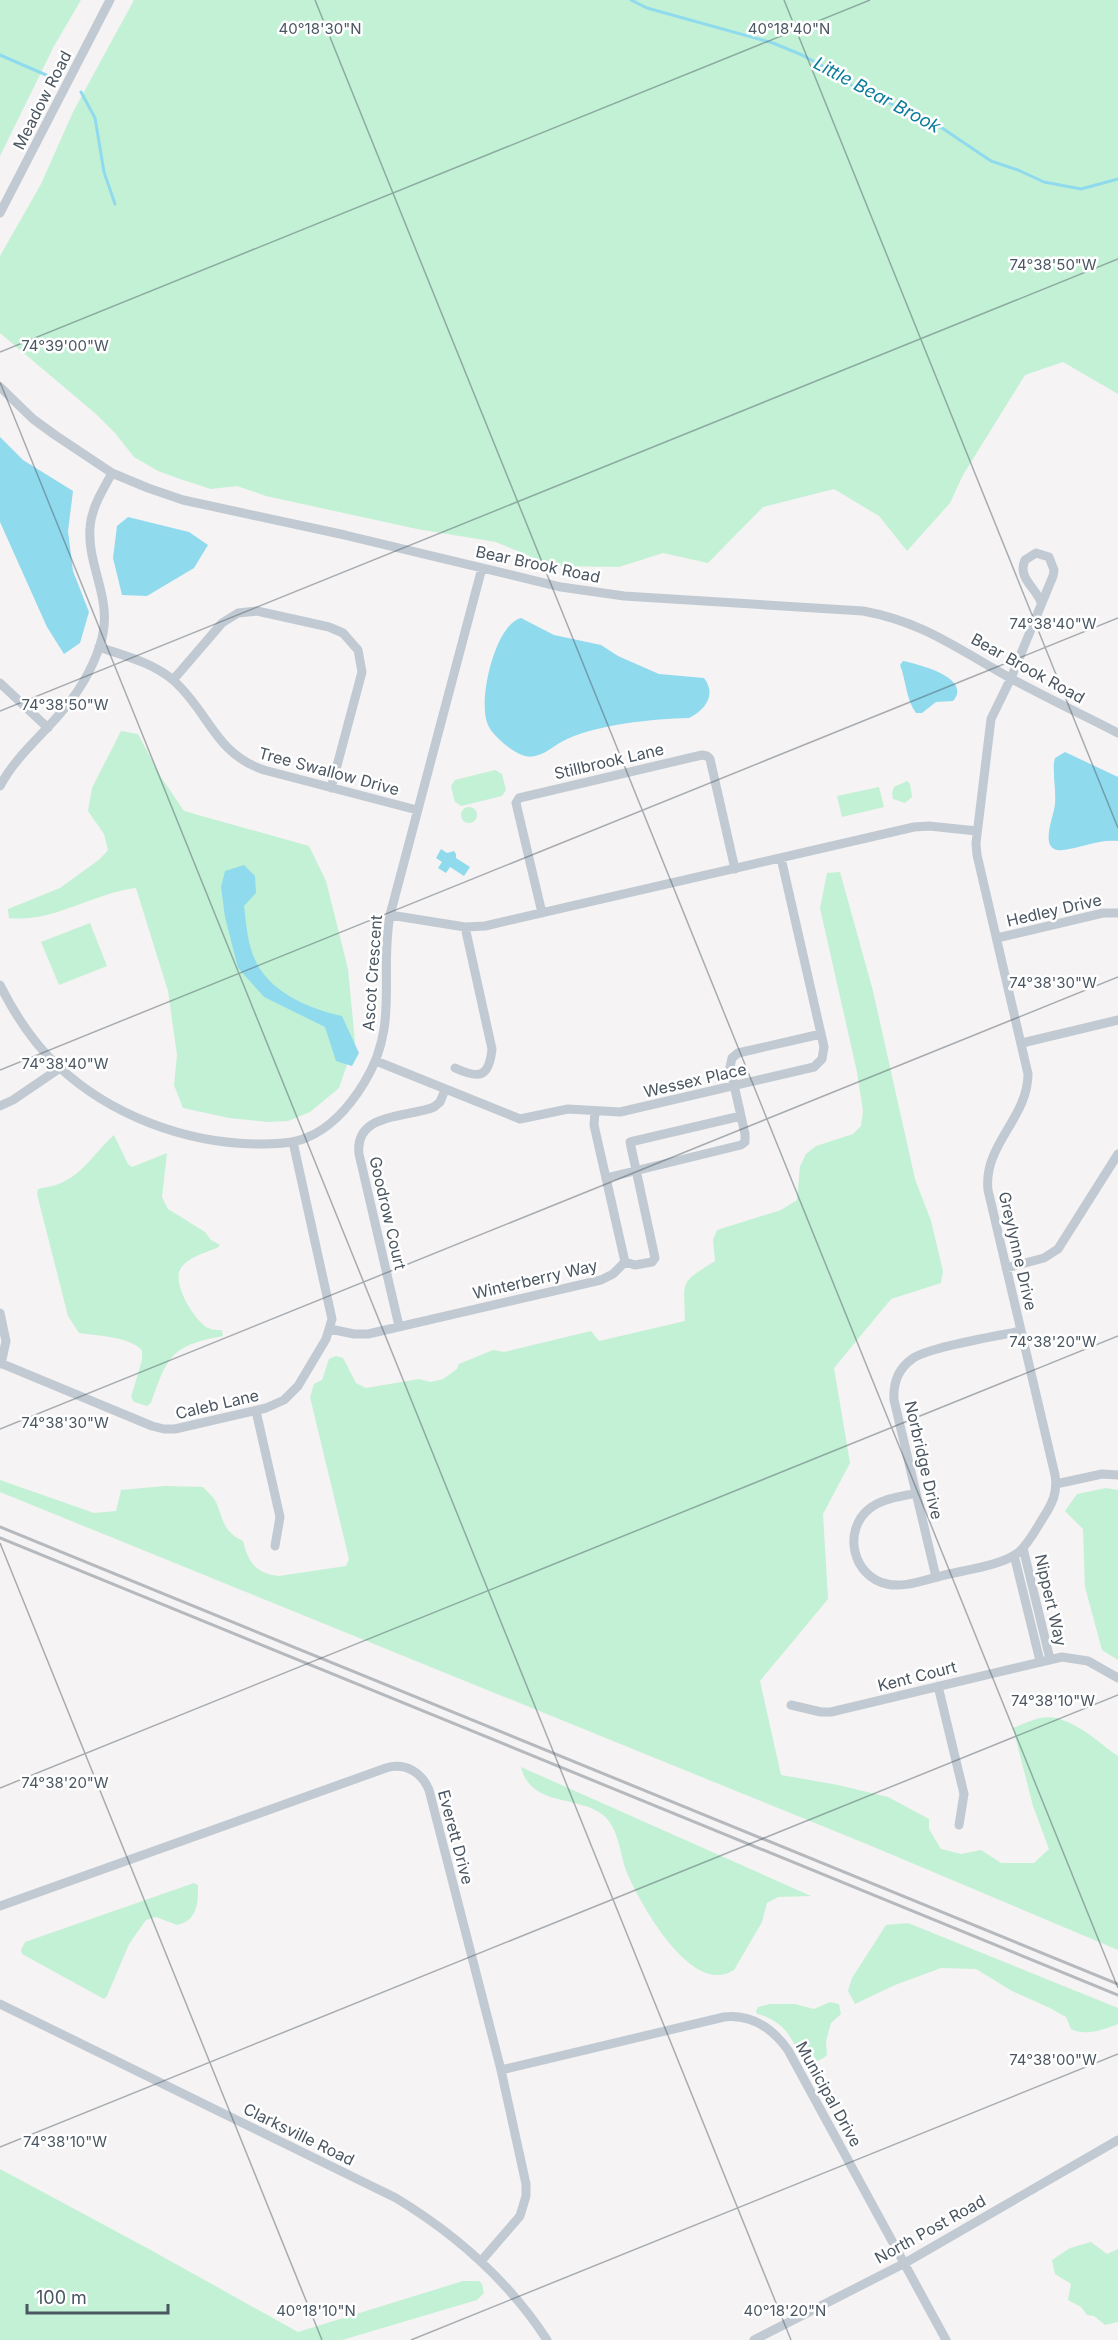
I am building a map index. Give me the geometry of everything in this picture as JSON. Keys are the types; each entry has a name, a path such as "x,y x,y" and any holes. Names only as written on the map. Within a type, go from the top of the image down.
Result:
{"street":[{"name":"Meadow Road","path":"0,213 110,0"},
{"name":"Bear Brook Road","path":"0,387 40,424 112,472 139,485 183,500 345,535 561,587 624,596 863,611 886,615 924,629 1118,734"},
{"path":"0,786 19,757 48,728 77,691 99,646 104,624 104,604 90,542 90,528 93,512 112,472"},
{"name":"Greylynne Drive","path":"1041,602 1035,589 1022,573 1025,560 1036,554 1049,557 1054,570 1011,678 990,725 977,831 977,855 1028,1070 1027,1090 1021,1106 994,1150 987,1178 988,1190 1056,1484"},
{"name":"Ascot Crescent","path":"0,985 22,1024 60,1068 112,1105 140,1119 196,1137 232,1143 267,1144 293,1142 312,1135 334,1120 363,1085 376,1061 385,1029 387,940 390,915 482,568"},
{"path":"173,680 222,622 238,613 257,611 333,628 343,633 351,640 359,653 362,672 331,788"},
{"name":"Tree Swallow Drive","path":"99,646 151,666 173,680 220,741 238,758 264,770 417,810"},
{"path":"0,683 48,728"},
{"name":"Stillbrook Lane","path":"542,913 516,804 519,798 703,754 710,758 735,869"},
{"path":"390,915 465,927 485,926 919,826 977,831"},
{"name":"Wessex Place","path":"376,1061 516,1119 526,1119 568,1109 620,1112 816,1066 824,1052 821,1034 781,858"},
{"name":"Hedley Drive","path":"997,938 1103,913 1118,913"},
{"path":"455,1068 473,1076 481,1074 487,1068 492,1049 465,927"},
{"path":"1022,1043 1118,1020"},
{"path":"606,1178 740,1146 746,1137 730,1063 736,1054 821,1034"},
{"path":"0,1106 13,1100 60,1068"},
{"name":"Goodrow Court","path":"399,1326 359,1154 359,1142 364,1131 376,1122 435,1106 445,1090"},
{"path":"595,1112 594,1126 625,1262 637,1265 652,1262 655,1259 629,1146 632,1141 741,1116"},
{"path":"293,1142 331,1310 330,1329"},
{"path":"1006,1268 1044,1258 1058,1249 1118,1154"},
{"name":"Winterberry Way","path":"330,1329 361,1335 601,1280 613,1274 625,1262"},
{"path":"0,1313 6,1339 0,1364"},
{"name":"Caleb Lane","path":"0,1364 160,1429 175,1429 277,1404 293,1392 330,1329"},
{"name":"Norbridge Drive","path":"936,1577 894,1400 895,1385 900,1372 910,1361 923,1354 1021,1331"},
{"path":"256,1411 280,1517 275,1546"},
{"path":"916,1493 882,1501 867,1510 855,1529 854,1551 864,1571 882,1583 900,1585 1001,1561 1023,1548 1052,1503 1056,1484 1102,1474 1118,1475"},
{"name":"Nippert Way","path":"1023,1548 1045,1660"},
{"name":"Nippert Way","path":"1014,1555 1045,1660"},
{"name":"Kent Court","path":"791,1705 828,1713 1065,1657 1084,1659 1118,1678"},
{"path":"938,1686 964,1794 959,1824"},
{"name":"Everett Drive","path":"0,1905 386,1768 406,1767 420,1774 429,1790 501,2070 525,2177 526,2196 520,2216 482,2260"},
{"name":"Clarksville Road","path":"0,2004 396,2198 448,2232 482,2260 520,2302 547,2340"},
{"name":"Municipal Drive","path":"501,2070 724,2017 743,2017 758,2022 777,2035 788,2050 946,2340"},
{"name":"North Post Road","path":"754,2340 904,2263 1118,2140"}],"green space":[{"path":"0,0 81,0 54,46 0,156"},
{"path":"134,0 1118,0 1118,394 1063,362 1025,375 963,475 950,503 907,551 879,516 834,489 763,507 708,563 663,553 619,567 553,566 496,542 417,529 266,496 237,486 211,489 158,471 134,457 96,414 0,333 0,256 41,184 73,112"},
{"path":"121,731 138,734 161,777 184,811 309,846 326,881 348,969 355,1042 339,1088 310,1112 288,1121 268,1122 229,1118 183,1108 174,1085 177,1055 168,991 136,888 41,916 9,918 8,909 60,888 100,859 108,850 104,834 88,811 92,788"},
{"path":"495,770 502,774 506,790 502,796 461,806 455,802 451,786 455,780"},
{"path":"907,781 910,784 912,797 905,803 893,799 894,787"},
{"path":"879,787 884,807 842,817 837,796"},
{"path":"466,807 472,807 477,815 475,821 466,823 461,818 461,812"},
{"path":"840,872 873,991 915,1179 931,1221 943,1271 941,1283 891,1299 834,1368 850,1463 823,1514 828,1599 760,1681 781,1775 888,1797 929,1819 929,1829 941,1849 961,1854 981,1850 1001,1863 1034,1863 1049,1849 1033,1806 1013,1728 1040,1718 1050,1717 1071,1723 1118,1756 1118,1950 869,1845 0,1492 0,1480 94,1513 116,1511 121,1490 165,1486 203,1487 216,1502 227,1529 243,1541 254,1566 264,1573 279,1576 346,1566 349,1559 310,1397 314,1384 322,1380 329,1359 336,1356 343,1358 356,1383 366,1388 419,1379 431,1382 443,1379 457,1369 459,1364 493,1350 504,1352 591,1331 599,1341 685,1321 686,1284 695,1274 715,1261 713,1240 717,1230 781,1210 797,1200 800,1166 806,1154 816,1146 853,1134 861,1126 863,1111 857,1072 820,908 827,873"},
{"path":"90,923 107,966 59,985 41,942"},
{"path":"114,1135 128,1164 132,1167 167,1153 162,1197 168,1209 205,1232 211,1240 220,1245 184,1264 179,1274 179,1282 181,1291 196,1318 208,1328 222,1330 223,1336 181,1349 167,1364 151,1403 147,1406 134,1402 131,1397 142,1360 142,1350 121,1339 79,1333 68,1316 37,1194 38,1189 61,1183 76,1174"},
{"path":"1106,1488 1118,1490 1118,1660 1102,1650 1085,1587 1083,1529 1065,1511 1077,1494"},
{"path":"521,1767 811,1896 778,1897 767,1903 762,1922 734,1970 718,1975 701,1971 685,1960 670,1943 643,1905 625,1867 615,1831 604,1815 592,1808 550,1797 537,1791 527,1781"},
{"path":"194,1883 198,1885 198,1891 193,1915 184,1923 177,1925 156,1917 146,1920 129,1944 104,1999 22,1954 21,1950 25,1942"},
{"path":"908,1923 1118,2008 1118,2024 1089,2032 1071,2029 1066,2017 1012,1991 976,1969 941,1968 895,1985 855,2004 848,1991 852,1978 886,1925"},
{"path":"830,2002 839,2004 841,2014 831,2023 826,2041 827,2055 814,2061 803,2055 780,2025 757,2014 756,2011 758,2007 770,2004 795,2004 814,2009"},
{"path":"0,2169 298,2332 463,2281 479,2281 484,2293 477,2300 342,2340 0,2340"},
{"path":"1091,2242 1107,2254 1118,2249 1118,2322 1105,2325 1094,2316 1087,2315 1081,2307 1068,2300 1071,2284 1055,2274 1052,2260 1070,2248"}],"water":[{"path":"0,437 23,460 73,491 68,531 73,571 89,612 80,643 64,654 47,627 0,522"},
{"path":"128,517 189,532 208,545 194,568 147,596 122,595 113,558 117,526"},
{"path":"521,618 554,635 601,645 618,656 659,674 704,678 709,690 707,701 700,711 689,718 611,726 567,739 540,755 528,757 522,755 503,743 494,734 485,714 487,683 496,648 512,623"},
{"path":"903,661 931,669 950,679 956,685 957,693 953,701 936,702 922,713 916,713 910,702 900,665"},
{"path":"1065,752 1118,777 1118,841 1104,841 1063,850 1051,846 1049,833 1055,804 1054,762 1055,758"},
{"path":"441,849 447,853 454,851 456,858 470,867 464,876 450,867 446,873 438,868 442,862 436,858"},
{"path":"244,865 255,876 256,893 244,906 249,941 258,965 276,987 288,995 314,1008 342,1016 359,1053 352,1066 336,1061 325,1027 264,997 238,968 225,917 221,887 225,871"}],"waterway":[{"name":"Little Bear Brook","path":"631,0 647,8 773,43 802,55 830,70 845,82 942,128 991,161 1044,182 1081,189 1118,179"},
{"path":"0,55 53,78"},
{"path":"81,92 95,118 104,172 115,204"}],"railway":[{"path":"0,1527 1118,1984"},
{"path":"0,1538 1118,1995"}]}
